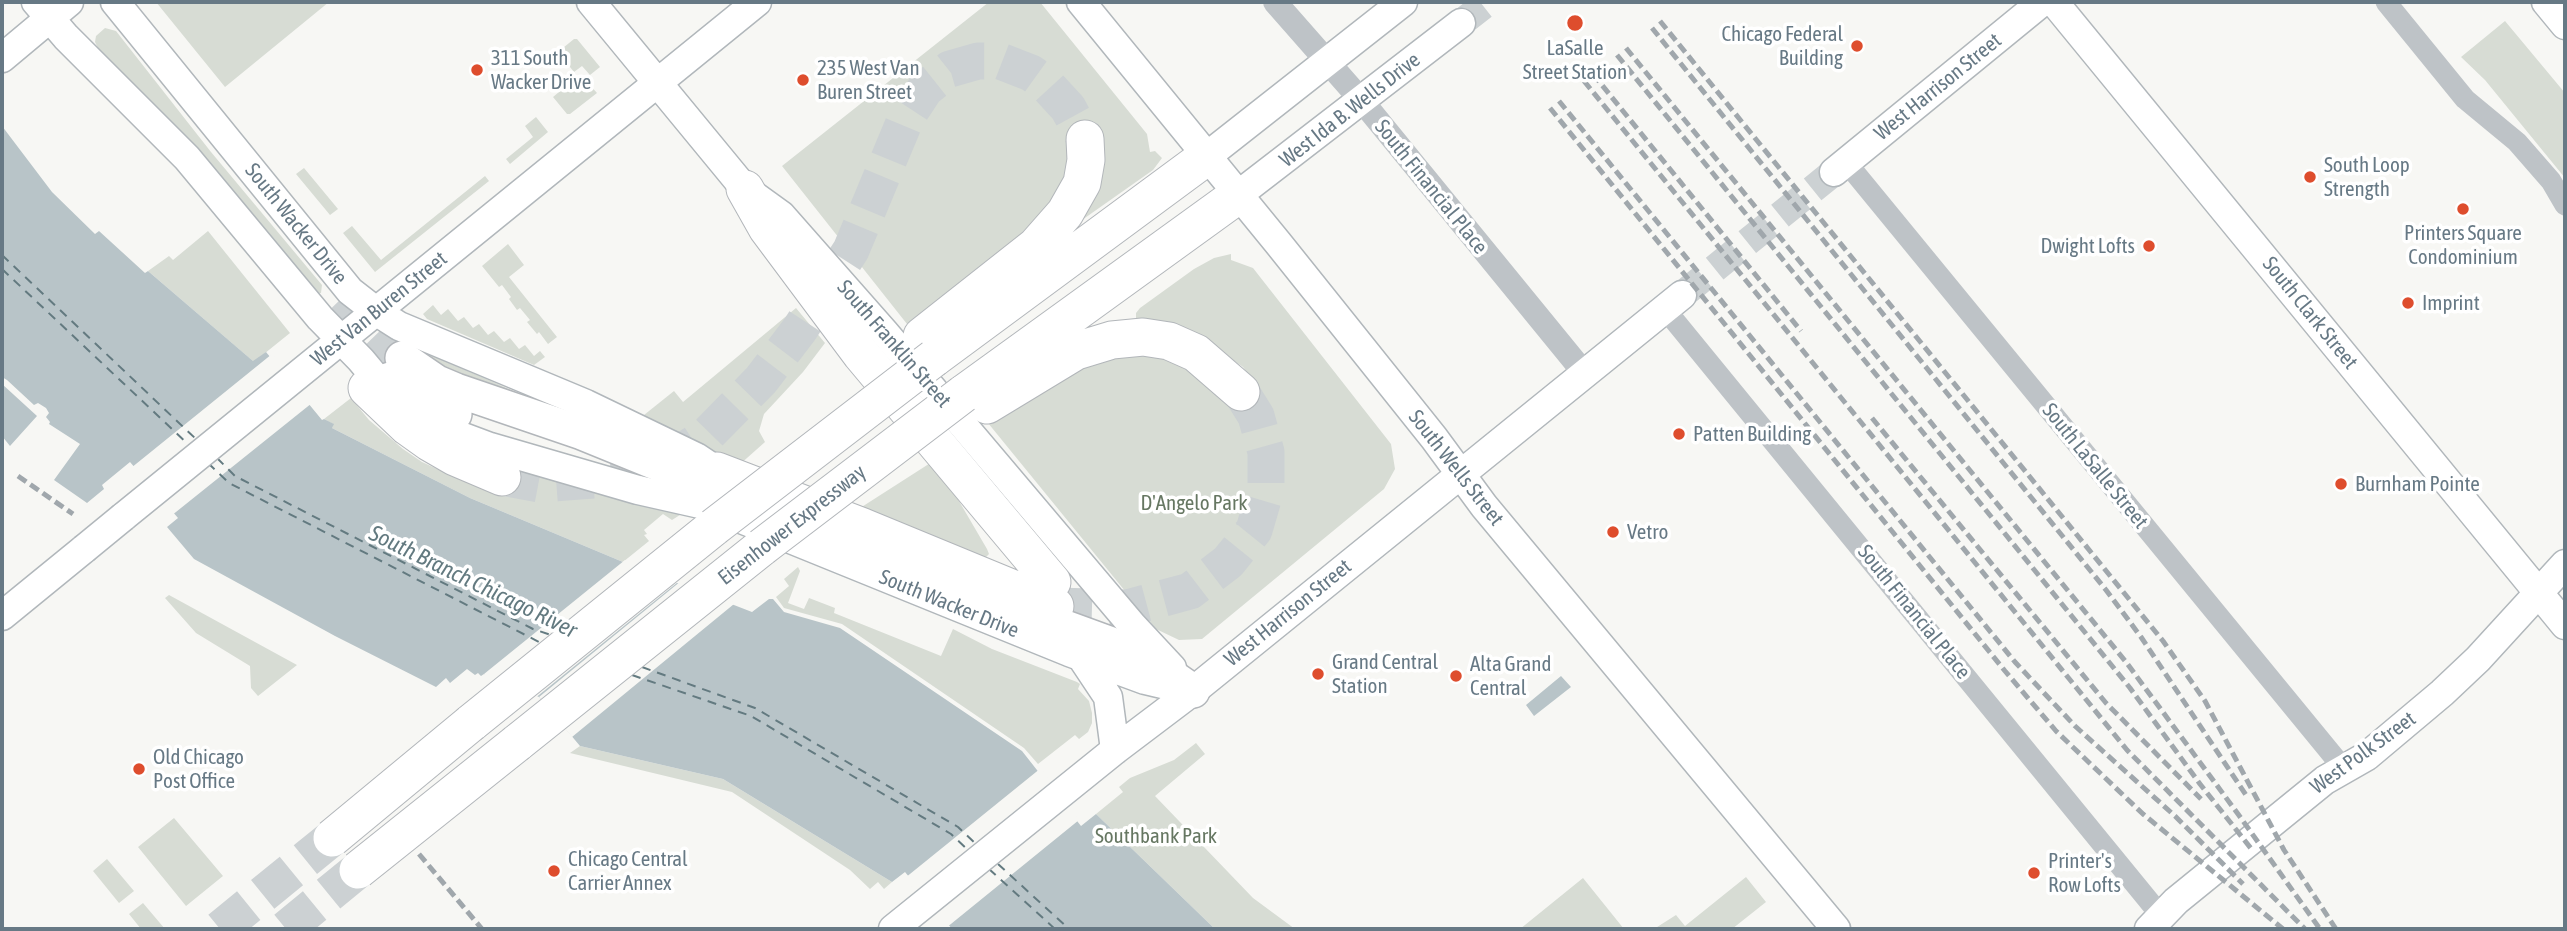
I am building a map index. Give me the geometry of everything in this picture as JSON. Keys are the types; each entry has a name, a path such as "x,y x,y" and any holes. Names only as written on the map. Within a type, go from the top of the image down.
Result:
{"highway":[{"path":"332,838 666,566 711,517 777,479 926,349 1036,246 1065,213 1082,183 1086,160 1085,139"},
{"path":"926,349 1206,157"},
{"path":"582,433 717,471 863,527 1054,594 861,355 767,228 745,189"},
{"path":"970,402 1238,195"},
{"path":"970,402 1076,351 1096,344 1143,337 1169,341 1196,353 1241,392"},
{"path":"384,376 446,411 582,457 711,517"},
{"path":"384,376 437,382 582,433 1002,604 1128,650 1193,691"},
{"path":"384,376 408,427 455,457 496,462"},
{"name":"Eisenhower Expressway","path":"358,870 805,513 925,445 970,402"}],"main road":[{"name":"South Wacker Drive","path":"115,2 351,291 377,312 399,326 586,404 696,457 717,471"},
{"name":"South Franklin Street","path":"591,2 745,189 781,215 885,333 1132,625 1193,691"},
{"name":"West Van Buren Street","path":"2,616 757,2"},
{"name":"South Wells Street","path":"1081,2 1493,517 1836,929"},
{"path":"1206,157 1403,2"},
{"name":"West Harrison Street","path":"1840,167 2042,2"},
{"name":"South Clark Street","path":"2054,2 2565,625"},
{"path":"2546,2 2565,25"},
{"name":"South Wacker Drive","path":"52,7 187,158 320,318 341,340 384,376"},
{"path":"2,58 52,7"},
{"name":"West Ida B. Wells Drive","path":"1238,195 1461,23"},
{"name":"West Harrison Street","path":"895,928 1674,302"},
{"name":"South Wacker Drive","path":"496,462 638,489 1082,658 1144,680 1193,691"},
{"name":"West Polk Street","path":"2155,923 2176,901 2310,792 2367,756 2442,694 2565,565"},
{"path":"1082,658 1108,697 1115,750"}],"street":[{"name":"South Financial Place","path":"1275,2 1362,101 1585,374"},
{"path":"2386,2 2465,99 2517,142 2551,181 2565,205"},
{"name":"South LaSalle Street","path":"1840,167 2344,769"},
{"name":"South Financial Place","path":"1674,302 1676,320 2155,923"}],"green space":[{"path":"156,2 329,2 225,87"},
{"path":"989,2 1040,2 1147,134 1150,152 1155,151 1162,158 1153,170 1082,220 1072,163 1051,207 1019,240 907,324 782,166"},
{"path":"2505,21 2565,93 2565,178 2485,80 2461,57"},
{"path":"105,28 116,31 211,152 322,285 321,293 314,294 218,173 99,50 95,42 96,36"},
{"path":"577,39 600,67 590,75 582,66 574,72 558,52"},
{"path":"571,82 579,91 588,83 597,93 567,114 553,97"},
{"path":"536,117 548,132 510,164 506,159 533,137 525,126"},
{"path":"304,168 338,209 330,215 296,174"},
{"path":"485,176 489,181 375,272 343,233 352,226 381,260"},
{"path":"208,231 290,333 254,362 148,271 169,256 173,260"},
{"path":"508,244 524,265 509,277 557,337 548,344 527,322 530,320 520,308 517,310 502,285 499,287 482,266"},
{"name":"D'Angelo Park","path":"1231,254 1231,260 1253,268 1391,444 1395,469 1384,489 1202,639 1179,640 1156,629 988,423 1095,361 1128,355 1157,356 1254,382 1243,367 1198,336 1136,319 1140,308 1194,269 1214,258"},
{"path":"433,305 441,315 448,309 458,321 464,317 473,328 479,324 488,335 494,331 504,342 510,338 519,349 525,345 534,356 540,351 545,357 534,365 427,319 423,314"},
{"path":"796,308 825,343 803,372 764,414 759,431 765,442 738,466 639,419 674,391 683,402"},
{"path":"426,353 491,381 564,414 423,359"},
{"path":"351,398 369,420 403,449 422,462 468,483 498,491 506,460 683,513 672,520 663,514 644,530 649,541 623,562 470,498 332,428 333,424 324,419"},
{"path":"935,460 987,549 989,554 984,559 857,510"},
{"path":"798,567 800,571 788,603 804,609 809,598 835,608 834,613 941,656 953,629 992,649 1077,682 1080,684 1078,689 1089,701 1092,713 1088,732 1079,739 1075,735 1038,764 1024,748 842,624 784,608 776,597 789,586 784,579"},
{"path":"169,595 297,665 258,696 251,688 250,666 196,633 165,598"},
{"name":"Southbank Park","path":"1196,743 1205,754 1155,796 1253,898 1295,929 1215,929 1096,814 1123,792 1119,787 1130,778 1174,760"},
{"path":"580,746 723,779 892,882 884,889 878,882 870,889 850,870 732,792 570,753"},
{"path":"174,818 223,876 186,906 138,847"},
{"path":"107,859 134,891 119,903 93,871"},
{"path":"1746,877 1766,902 1732,929 1654,929 1676,915 1685,926"},
{"path":"1583,878 1624,929 1520,929"},
{"path":"143,903 165,929 141,929 129,914"}],"water":[{"name":"South Branch Chicago River","path":"2,126 52,192 95,234 99,231 145,273 148,271 253,361 266,352 322,420 334,424 332,428 470,498 623,562 752,612 769,599 773,599 784,612 840,628 1022,751 1081,826 1096,814 1215,929 952,929 905,872 892,882 723,779 580,746 539,697 484,674 475,675 467,669 450,683 446,678 436,687 335,636 194,559 167,527 178,518 130,462 102,485 104,489 87,503 54,480 80,444 49,424 46,408 38,403 34,405 2,377"},
{"path":"2,384 37,416 10,446 2,436"},
{"path":"1561,676 1571,687 1534,716 1526,705"}],"pier":[{"path":"272,354 312,403 171,516 131,468"},
{"path":"625,560 678,582 534,699 489,680 484,674"},
{"path":"681,581 734,604 572,737 539,697"},
{"path":"1041,768 1079,820 946,928 905,878"}],"ferry route":[{"path":"2,255 197,440"},
{"path":"2,269 189,445"},
{"path":"217,458 235,476 533,629 551,635"},
{"path":"208,463 229,483 541,643"},
{"path":"642,667 755,708 958,827 978,846"},
{"path":"632,675 751,716 951,834 969,851"},
{"path":"998,864 1069,929"},
{"path":"989,869 1055,929"}],"tunnel":[{"path":"1461,23 1488,2"},
{"path":"502,477 539,484 619,478 666,462 706,436 761,380 800,329 851,250 906,118 925,89 950,69 978,61 1000,61 1031,73 1045,83 1068,108 1085,139"},
{"path":"1682,295 1834,172"},
{"path":"343,297 402,358"},
{"path":"1055,606 1127,608 1190,591 1228,562 1254,530 1266,489 1266,452 1256,416 1241,392"},
{"path":"220,929 332,838"},
{"path":"286,929 358,870"}],"railway":[{"path":"1660,21 2163,641 2205,701 2284,850 2336,929"},
{"path":"1652,28 2106,590 2141,637 2246,795"},
{"path":"1626,48 2126,662 2320,929"},
{"path":"1617,55 2130,688 2253,851"},
{"path":"1593,74 1801,331"},
{"path":"1584,81 2127,750 2305,929"},
{"path":"1559,101 2015,662 2075,726 2175,816 2243,884"},
{"path":"1550,108 2056,731 2143,814 2283,929"},
{"path":"1872,418 2106,703 2201,799"},
{"path":"18,476 73,514"},
{"path":"419,854 482,929"}],"place":[{"name":"LaSalle Street Station","path":"1575,23"},
{"name":"Chicago Federal Building","path":"1857,46"},
{"name":"311 South Wacker Drive","path":"477,70"},
{"name":"235 West Van Buren Street","path":"803,80"},
{"name":"South Loop Strength","path":"2310,177"},
{"name":"Printers Square Condominium","path":"2463,209"},
{"name":"Dwight Lofts","path":"2149,246"},
{"name":"Imprint","path":"2408,303"},
{"name":"Patten Building","path":"1679,434"},
{"name":"Burnham Pointe","path":"2341,484"},
{"name":"Vetro","path":"1613,532"},
{"name":"Grand Central Station","path":"1318,674"},
{"name":"Alta Grand Central","path":"1456,676"},
{"name":"Old Chicago Post Office","path":"139,769"},
{"name":"Chicago Central Carrier Annex","path":"554,871"},
{"name":"Printer's Row Lofts","path":"2034,873"}]}
